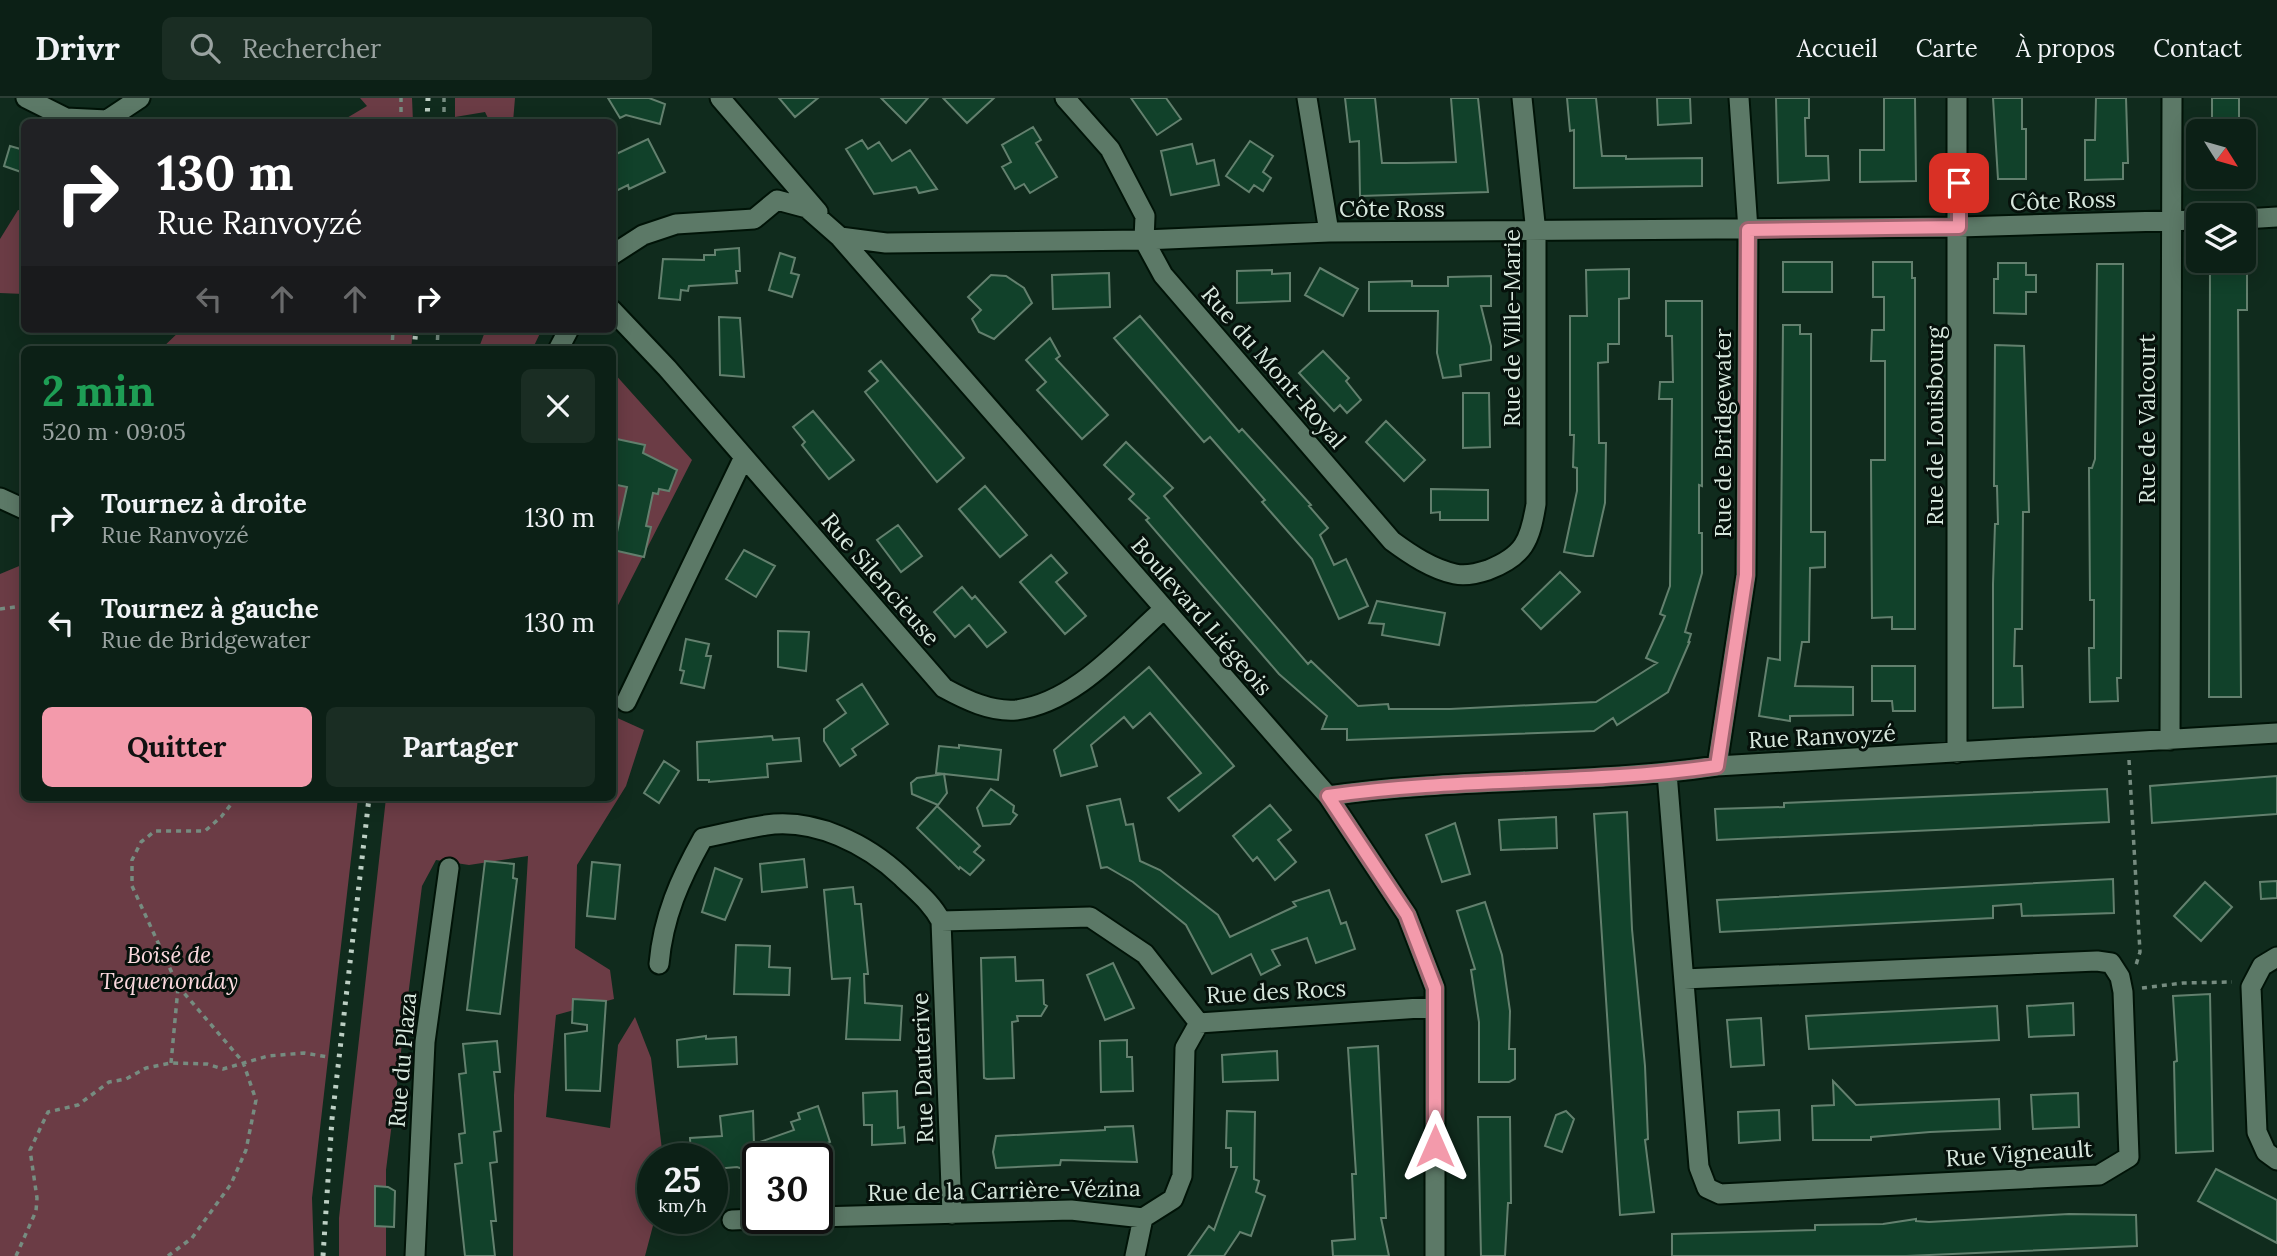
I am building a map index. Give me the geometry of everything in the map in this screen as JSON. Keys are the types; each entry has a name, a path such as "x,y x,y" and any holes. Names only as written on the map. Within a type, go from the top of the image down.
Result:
{"street":[{"path":"26,98 66,118 86,119"},
{"path":"108,119 140,98"},
{"name":"Boulevard Liégeois","path":"720,98 1163,610 1328,796 1407,915 1435,988 1435,1256"},
{"name":"Rue du Mont-Royal","path":"1065,98 1110,149 1145,216 1144,240 1163,275 1392,541 1434,567 1458,575 1481,572 1504,564 1519,554"},
{"path":"1307,98 1329,232"},
{"name":"Rue de Ville-Marie","path":"1519,554 1531,533 1536,504 1536,233 1522,98"},
{"name":"Rue de Bridgewater","path":"1717,766 1746,575 1748,230 1739,98"},
{"name":"Rue de Louisbourg","path":"1957,98 1957,754"},
{"name":"Rue de Valcourt","path":"2170,740 2172,98"},
{"path":"616,252 643,234 676,224 754,219 776,200 807,208 840,237"},
{"path":"2256,218 2277,217"},
{"name":"Côte Ross","path":"840,237 886,243 1144,240 1329,232 1536,233 1959,227 2186,220"},
{"name":"Rue Silencieuse","path":"616,314 667,368 944,688 974,704 1016,710 1058,696 1085,679 1163,610"},
{"path":"626,702 743,459"},
{"path":"0,498 21,508"},
{"name":"Rue Ranvoyzé","path":"1328,796 1436,784 1667,774 1717,766 2129,744 2277,733"},
{"name":"Rue Vigneault","path":"1667,774 1699,1167 1707,1188 1720,1194 2099,1175 2129,1157 2123,992 2120,977 2111,963 2097,961 1684,979"},
{"path":"659,964 661,938 678,882 703,838 768,824 810,827 846,838 892,868 935,909 941,921"},
{"name":"Rue du Plaza","path":"415,1256 425,1042 449,869"},
{"name":"Rue des Rocs","path":"941,921 1090,917 1145,954 1199,1023 1435,1007"},
{"name":"Rue Dauterive","path":"941,921 952,1214"},
{"path":"2277,957 2262,966 2251,986 2257,1132 2266,1152 2277,1160"},
{"name":"Rue de la Carrière-Vézina","path":"833,1217 1071,1210 1143,1218 1173,1199 1182,1176 1185,1048 1199,1023"},
{"path":"1135,1256 1143,1218"},
{"path":"732,1220 742,1220"}],"path":[{"path":"401,98 401,119"},
{"path":"444,98 444,119"},
{"path":"0,609 21,606"},
{"path":"2129,744 2140,952 2136,966"},
{"path":"169,1256 192,1238 231,1184 246,1150 257,1100 243,1062 178,986 132,886 132,860 141,842 155,831 205,831 234,801"},
{"path":"2150,986 2234,982 2251,986"},
{"path":"171,1063 178,986"},
{"path":"16,1256 36,1211 37,1198 30,1150 48,1112 78,1105 109,1082 126,1079 146,1068 171,1063 208,1064 223,1069 268,1056 304,1053 328,1056"}],"green space":[{"path":"360,98 412,98 413,119 345,119 367,106"},
{"path":"455,98 515,98 513,119 488,119 485,112 455,117"},
{"path":"18,210 21,210 21,294 0,293 0,239"},
{"path":"178,333 413,333 411,346 164,346"},
{"path":"484,333 540,333 534,346 480,346"},
{"path":"616,375 692,460 616,609"},
{"name":"Boisé de Tequenonday","path":"21,565 21,801 358,801 312,1198 314,1256 0,1256 0,574"},
{"path":"616,717 644,730 626,786 577,865 575,948 610,970 614,999 556,1015 546,1117 610,1128 618,1045 635,1017 651,1058 661,1143 637,1143 637,1234 651,1234 645,1256 513,1256 514,1095 528,856 469,865 436,860 422,886 386,1170 386,1256 339,1256 339,1218 386,801 616,801"}],"building":[{"path":"608,98 649,98 665,104 660,124 626,115 620,118"},
{"path":"779,98 818,98 795,117"},
{"path":"881,98 928,98 906,123"},
{"path":"943,98 994,98 967,123"},
{"path":"1131,98 1166,98 1181,119 1157,135"},
{"path":"1345,98 1375,98 1382,163 1406,163 1456,162 1451,98 1478,98 1488,192 1360,196 1359,141 1350,142"},
{"path":"1567,98 1596,98 1602,156 1626,156 1626,159 1702,158 1702,186 1574,188 1574,130 1570,131"},
{"path":"1657,98 1690,98 1691,123 1658,125"},
{"path":"1776,98 1809,98 1809,118 1805,118 1806,156 1828,156 1829,180 1778,183"},
{"path":"1884,98 1915,98 1916,181 1860,182 1860,150 1884,150"},
{"path":"1993,98 2022,98 2022,129 2026,129 2026,179 1998,179"},
{"path":"2096,98 2126,98 2128,163 2123,163 2123,179 2085,180 2085,140 2095,140"},
{"path":"2212,98 2239,98 2239,119 2212,119"},
{"path":"1033,127 1041,140 1036,143 1057,177 1030,193 1024,184 1015,189 1002,167 1011,162 1002,145"},
{"path":"648,139 665,172 629,189 628,185 616,191 616,154"},
{"path":"862,140 868,149 879,142 892,161 910,150 937,189 919,193 916,187 874,194 846,149"},
{"path":"1250,141 1273,156 1263,172 1271,178 1263,191 1254,185 1249,192 1226,176"},
{"path":"1192,144 1197,164 1214,160 1219,185 1171,195 1161,151"},
{"path":"10,146 21,149 21,172 4,166"},
{"path":"739,248 740,271 736,271 737,283 689,286 688,291 681,290 680,300 659,298 663,259 704,260 704,255 715,255 715,250"},
{"path":"780,253 795,258 791,273 799,275 792,297 769,290"},
{"path":"1783,262 1832,262 1832,292 1783,292"},
{"path":"1873,262 1912,262 1912,278 1915,278 1915,629 1892,629 1892,617 1872,618 1871,460 1885,460 1885,361 1871,361 1872,330 1884,330 1884,297 1873,297"},
{"path":"1998,263 2026,263 2026,275 2036,275 2036,292 2026,292 2026,314 1994,313 1994,279 1998,279"},
{"path":"2097,264 2123,264 2121,678 2117,678 2118,701 2090,702 2089,648 2094,648 2094,600 2090,600 2089,468 2092,468 2095,459"},
{"path":"1320,268 1358,289 1343,316 1305,295"},
{"path":"1629,269 1629,298 1619,299 1619,344 1608,344 1608,362 1598,363 1599,443 1606,443 1605,503 1593,556 1564,552 1577,491 1577,468 1573,467 1574,435 1570,435 1570,316 1587,316 1586,270"},
{"path":"1272,270 1272,274 1290,273 1290,301 1237,303 1237,271"},
{"path":"1109,273 1110,307 1053,309 1052,275"},
{"path":"2210,273 2247,273 2247,310 2238,310 2241,697 2209,697"},
{"path":"991,275 1006,276 1024,288 1032,303 994,339 979,332 972,319 981,310 968,297"},
{"path":"1491,276 1491,306 1481,306 1491,346 1491,360 1460,365 1461,376 1443,378 1437,353 1438,311 1369,311 1369,282 1412,281 1412,286 1448,286 1448,277"},
{"path":"1666,301 1702,301 1702,486 1699,485 1699,533 1702,533 1702,573 1685,632 1691,634 1688,643 1690,641 1668,692 1617,725 1613,718 1594,731 1347,740 1347,729 1322,729 1327,716 1279,674 1146,520 1149,518 1129,499 1134,494 1104,465 1126,442 1173,488 1164,496 1308,664 1311,661 1358,706 1388,704 1389,709 1450,709 1596,702 1657,663 1646,658 1665,616 1660,614 1670,586 1672,399 1659,399 1660,382 1673,382 1672,336 1666,336"},
{"path":"1140,316 1239,432 1242,429 1311,505 1309,506 1328,528 1320,535 1334,565 1346,559 1368,606 1339,619 1312,559 1262,502 1265,500 1210,437 1204,442 1114,338"},
{"path":"719,317 740,318 744,377 720,375"},
{"path":"1783,325 1800,325 1800,334 1811,334 1811,532 1825,532 1825,567 1810,568 1809,642 1802,642 1795,686 1853,687 1853,715 1790,716 1790,721 1759,716 1768,658 1780,660"},
{"path":"1050,338 1060,356 1056,359 1108,415 1082,439 1037,390 1046,382 1026,360"},
{"path":"1995,345 2024,346 2029,512 2023,512 2022,629 2015,629 2014,666 2022,666 2023,707 1993,708 1993,584 1995,524 1998,524 1997,486 1994,486"},
{"path":"1323,351 1349,378 1346,381 1361,400 1347,413 1340,405 1334,411 1299,373"},
{"path":"881,361 964,458 937,482 865,392 878,381 869,371"},
{"path":"1463,393 1489,393 1490,447 1463,448"},
{"path":"813,411 854,460 829,479 802,445 805,442 793,427"},
{"path":"1386,421 1425,460 1404,481 1366,442"},
{"path":"616,439 645,445 643,453 677,470 669,491 659,489 658,494 653,493 646,526 651,527 644,557 616,551 616,536 627,487 616,485"},
{"path":"985,486 1027,535 1000,557 959,509"},
{"path":"1431,489 1488,490 1488,520 1440,520 1440,512 1431,513"},
{"path":"898,525 922,556 901,572 877,540"},
{"path":"744,550 775,566 756,597 726,579"},
{"path":"1051,555 1067,573 1056,582 1086,616 1065,634 1020,582"},
{"path":"1560,572 1580,592 1541,629 1522,609"},
{"path":"962,587 972,599 975,596 1006,632 987,647 969,625 955,637 934,612"},
{"path":"1377,601 1445,613 1439,645 1382,635 1384,624 1369,623"},
{"path":"778,631 809,632 806,671 778,667"},
{"path":"686,639 709,644 706,656 711,656 704,688 681,683 684,671 680,670"},
{"path":"1872,666 1915,666 1915,711 1893,711 1892,701 1872,701"},
{"path":"1149,667 1234,766 1179,811 1168,798 1201,773 1150,713 1133,728 1124,717 1091,745 1097,766 1061,776 1054,750"},
{"path":"862,684 888,724 852,749 856,755 840,766 824,741 824,729 846,713 837,700"},
{"path":"772,736 773,740 799,738 801,761 767,764 768,777 709,782 698,780 697,742"},
{"path":"959,745 1001,750 998,780 936,773 939,746 959,748"},
{"path":"664,761 679,771 659,803 644,793"},
{"path":"944,774 947,793 938,805 912,794 911,783 917,778"},
{"path":"2277,776 2277,814 2152,823 2150,786"},
{"path":"991,789 1014,806 1013,812 1017,815 1010,824 983,826 977,808"},
{"path":"2107,789 2109,822 1717,840 1715,809 1784,807 1784,803"},
{"path":"1120,799 1126,825 1133,824 1140,861 1160,870 1218,915 1230,937 1296,906 1293,902 1329,890 1341,924 1346,922 1355,949 1316,963 1307,938 1272,950 1280,965 1261,975 1251,954 1212,974 1186,925 1133,882 1107,867 1101,868 1087,806"},
{"path":"1270,805 1291,830 1278,840 1296,862 1275,880 1257,857 1253,861 1233,836"},
{"path":"937,806 980,846 974,852 984,860 970,875 960,867 959,869 917,828"},
{"path":"1627,812 1632,929 1645,1066 1648,1139 1645,1140 1654,1212 1620,1215 1594,814"},
{"path":"1556,817 1557,848 1501,850 1499,820"},
{"path":"1455,823 1470,874 1442,882 1426,835"},
{"path":"804,859 807,887 762,892 760,864"},
{"path":"485,861 514,864 513,878 517,879 500,1014 467,1010"},
{"path":"592,862 620,865 615,919 587,916"},
{"path":"715,868 742,879 725,920 702,912"},
{"path":"2113,879 2114,913 2022,916 2021,904 1993,906 1993,918 1720,932 1717,900"},
{"path":"2277,881 2277,898 2261,899 2260,882"},
{"path":"2205,882 2232,907 2201,941 2174,916"},
{"path":"853,887 855,904 861,904 868,974 864,974 865,1003 902,1006 900,1040 846,1039 850,978 832,979 824,890"},
{"path":"1485,902 1502,955 1510,1011 1509,1049 1515,1049 1515,1079 1509,1082 1479,1082 1479,1022 1471,970 1475,969 1457,911"},
{"path":"736,945 770,946 769,967 790,968 789,995 734,994"},
{"path":"1015,957 1016,981 1043,980 1044,1004 1047,1006 1041,1016 1017,1016 1018,1021 1012,1022 1014,1078 987,1079 984,1078 981,958"},
{"path":"1113,963 1134,1008 1105,1020 1087,975"},
{"path":"2210,994 2213,1151 2176,1153 2174,1062 2177,1061 2173,996"},
{"path":"573,999 606,1001 600,1091 566,1090 565,1034 587,1031 587,1025 572,1023"},
{"path":"2073,1003 2074,1035 2029,1037 2027,1006"},
{"path":"1997,1006 1999,1040 1809,1049 1806,1016"},
{"path":"1761,1018 1764,1065 1731,1067 1727,1020"},
{"path":"706,1036 706,1039 736,1037 737,1064 678,1067 677,1040"},
{"path":"1127,1040 1127,1057 1132,1057 1133,1091 1101,1092 1100,1041"},
{"path":"497,1041 500,1072 494,1072 501,1131 494,1132 497,1162 490,1163 496,1221 491,1221 495,1256 465,1256 455,1164 462,1163 459,1134 465,1133 459,1074 466,1073 463,1044"},
{"path":"1378,1046 1386,1218 1381,1218 1389,1256 1333,1256 1332,1241 1355,1239 1352,1174 1356,1174 1348,1048"},
{"path":"1277,1051 1278,1080 1223,1082 1222,1055"},
{"path":"1833,1081 1856,1105 1999,1099 2000,1129 1871,1137 1871,1140 1813,1140 1812,1106 1834,1105"},
{"path":"897,1091 898,1128 904,1127 905,1143 872,1145 872,1125 864,1125 863,1093"},
{"path":"2078,1093 2079,1127 2033,1129 2031,1095"},
{"path":"818,1106 830,1142 757,1143 794,1130 791,1122 800,1119 798,1113"},
{"path":"1779,1110 1780,1140 1739,1143 1738,1112"},
{"path":"753,1111 754,1143 742,1143 742,1169 728,1168 728,1143 690,1143 690,1138 722,1136 720,1116"},
{"path":"1227,1111 1255,1112 1254,1179 1259,1181 1256,1192 1265,1196 1251,1236 1240,1232 1224,1256 1188,1256 1209,1226 1214,1230 1237,1167 1231,1167 1231,1148 1226,1148"},
{"path":"1566,1111 1574,1119 1562,1152 1545,1146 1556,1115"},
{"path":"1478,1117 1510,1117 1511,1203 1508,1203 1505,1256 1481,1256"},
{"path":"1133,1126 1137,1162 1061,1160 1060,1165 996,1168 993,1152 996,1136"},
{"path":"2216,1169 2277,1200 2277,1243 2198,1201"},
{"path":"375,1186 388,1187 395,1191 394,1227 375,1226"},
{"path":"2069,1214 2136,1215 2137,1246 1906,1256 1672,1256 1672,1234 1815,1230 1815,1225"}],"railway":[{"path":"427,119 428,98"},
{"path":"414,346 416,333"},
{"path":"323,1256 332,1119 369,801"}],"route":[{"path":"1435,1146 1435,988 1407,915 1328,796 1387,787 1485,780 1667,774 1717,766 1746,575 1748,230 1959,227 1959,183"}]}
